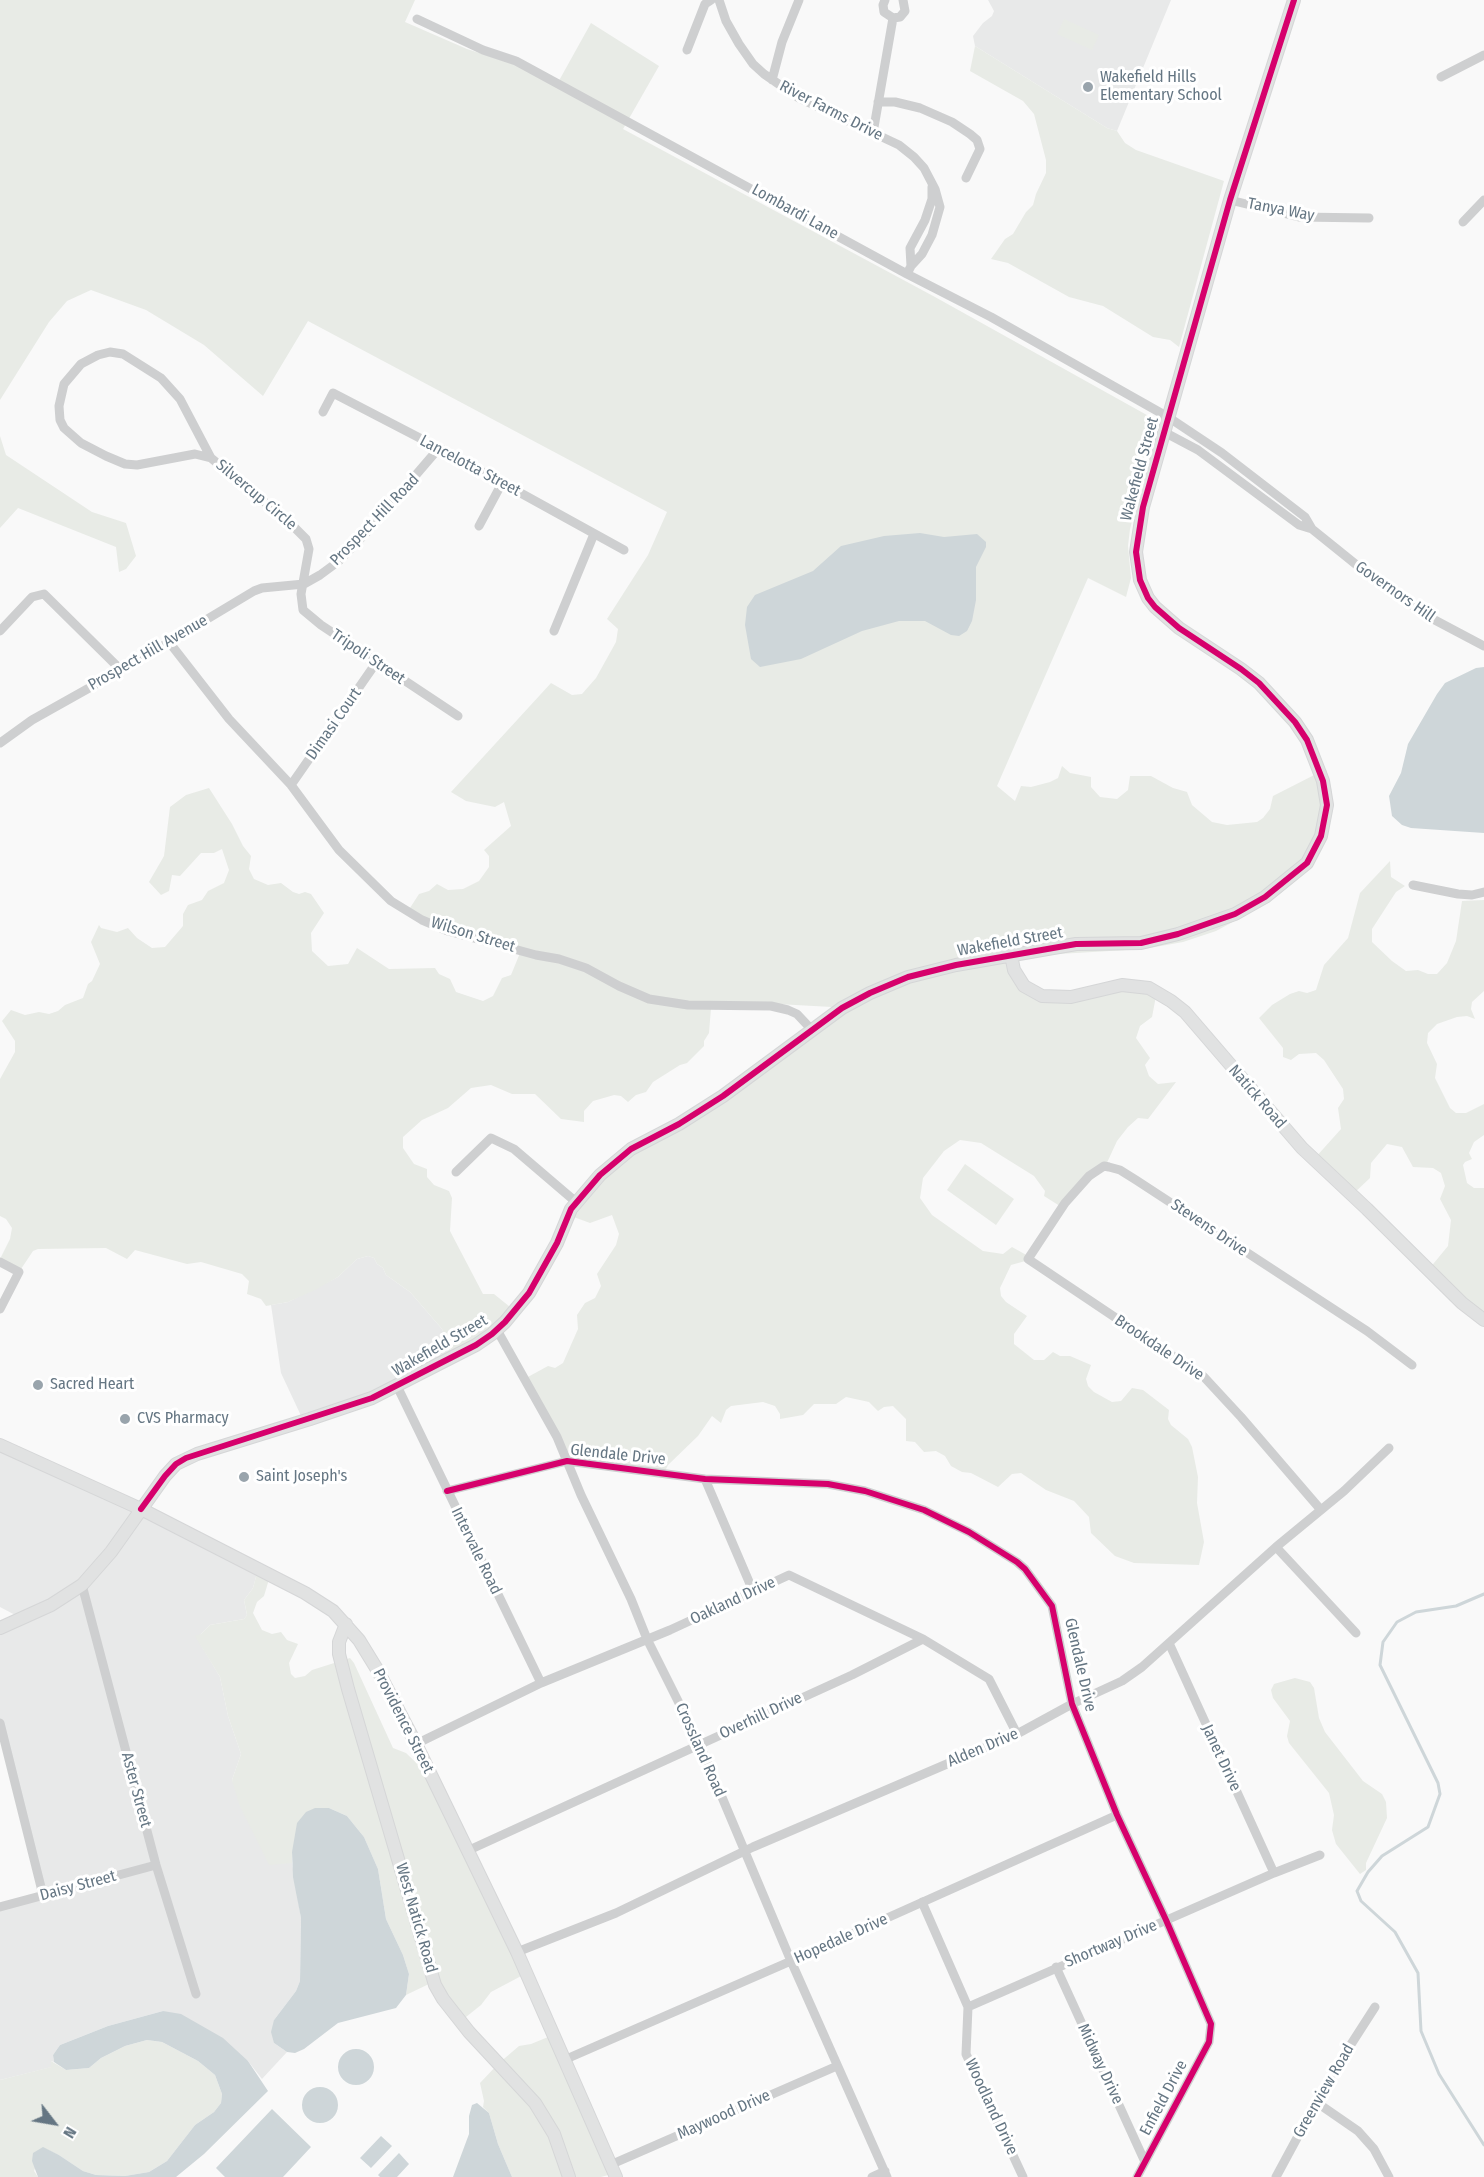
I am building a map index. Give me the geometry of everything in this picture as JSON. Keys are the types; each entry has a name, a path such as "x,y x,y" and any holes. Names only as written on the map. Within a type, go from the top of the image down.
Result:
{"street":[{"path":"687,50 705,4 711,0"},
{"name":"River Farms Drive","path":"719,0 730,29 742,50 753,64 772,80 806,101 899,145 924,168 939,198 938,220 922,254 909,270"},
{"path":"772,80 782,42 799,0"},
{"path":"885,0 884,12 893,18"},
{"path":"893,18 903,14 905,7 903,0"},
{"name":"Wakefield Street","path":"0,1628 51,1605 82,1585 111,1552 165,1476 176,1464 186,1458 372,1398 476,1345 497,1330 529,1293 576,1202 600,1175 631,1149 705,1108 842,1008 900,980 927,972 1076,944 1141,943 1179,934 1235,914 1265,897 1302,868 1316,849 1324,826 1327,805 1323,781 1312,749 1276,700 1250,675 1163,615 1148,598 1140,580 1136,552 1138,529 1230,200 1294,0"},
{"path":"873,133 893,18"},
{"name":"Lombardi Lane","path":"417,20 483,50 516,61 909,270 1168,417"},
{"path":"1441,76 1484,55"},
{"path":"878,102 895,102 920,108 952,122 977,140 980,149 966,178"},
{"path":"909,270 910,248 925,220 932,199 932,184"},
{"name":"Tanya Way","path":"1230,200 1299,217 1369,218"},
{"path":"1463,222 1484,200"},
{"name":"Silvercup Circle","path":"211,458 195,454 137,465 125,464 106,456 81,442 64,428 59,414 59,400 64,384 81,364 90,358 110,352 123,354 157,374 175,392 211,458 301,532 309,549 304,584"},
{"name":"Lancelotta Street","path":"323,412 333,393 439,448 624,550"},
{"name":"Governors Hill","path":"1168,417 1222,453 1305,517 1312,529 1379,583 1431,618 1484,646"},
{"name":"Governors Hill","path":"1164,432 1198,450 1299,525 1312,529"},
{"name":"Prospect Hill Road","path":"304,584 339,561 356,544 439,448"},
{"path":"479,526 502,483"},
{"path":"554,631 594,534"},
{"name":"Prospect Hill Avenue","path":"0,743 32,720 262,588 304,584"},
{"name":"Tripoli Street","path":"304,584 301,601 306,613 376,663 458,716"},
{"path":"0,631 32,597 44,594 121,670"},
{"name":"Wilson Street","path":"169,642 229,719 291,785 339,850 391,902 422,920 456,933 586,968 619,987 649,999 688,1005 771,1006 793,1012 804,1019 812,1030"},
{"name":"Dimasi Court","path":"291,785 376,663"},
{"path":"1413,885 1458,894 1484,892"},
{"name":"Natick Road","path":"1011,955 1014,970 1024,986 1042,996 1071,997 1122,986 1149,988 1172,1001 1185,1012 1302,1148 1462,1303 1484,1320"},
{"path":"456,1172 491,1138 514,1149 576,1202"},
{"name":"Stevens Drive","path":"1028,1260 1065,1203 1089,1176 1104,1166 1120,1170 1367,1331 1412,1365"},
{"name":"Brookdale Drive","path":"1028,1260 1204,1377 1321,1510"},
{"path":"0,1262 19,1272 0,1308"},
{"name":"Crossland Road","path":"497,1330 557,1437 647,1639 700,1745 791,1961 886,2174"},
{"name":"Intervale Road","path":"397,1386 541,1683"},
{"name":"Providence Street","path":"0,1444 141,1509 305,1593 333,1611 346,1624 378,1671 416,1744 517,1952 613,2171"},
{"name":"Alden Drive","path":"517,1952 616,1913 744,1852 1017,1734 1072,1704 1122,1681 1142,1667 1389,1448"},
{"name":"Glendale Drive","path":"447,1491 567,1461 705,1479 828,1484 865,1491 924,1510 1017,1562 1032,1576 1052,1606 1072,1704 1117,1815 1209,2017 1211,2030"},
{"path":"705,1479 753,1591"},
{"path":"1276,1547 1356,1633"},
{"name":"Oakland Drive","path":"416,1744 541,1683 647,1639 789,1575 923,1640 989,1679 1017,1734"},
{"name":"Aster Street","path":"82,1585 156,1865 196,1994"},
{"name":"West Natick Road","path":"346,1624 339,1642 339,1654 435,1985 443,1999 474,2038 535,2103 554,2134 569,2177"},
{"name":"Overhill Drive","path":"467,1851 923,1640"},
{"name":"Janet Drive","path":"1168,1643 1274,1873"},
{"path":"0,1723 43,1895"},
{"name":"Hopedale Drive","path":"564,2060 1117,1815"},
{"name":"Shortway Drive","path":"968,2007 1056,1967 1320,1855"},
{"name":"Daisy Street","path":"0,1907 156,1865"},
{"name":"Woodland Drive","path":"922,1902 968,2007 966,2054 1023,2177"},
{"name":"Midway Drive","path":"1056,1967 1145,2162"},
{"name":"Greenview Road","path":"1276,2177 1329,2077 1375,2007"},
{"name":"Enfield Drive","path":"1137,2177 1204,2051 1211,2030"},
{"name":"Maywood Drive","path":"613,2171 837,2066"},
{"path":"1316,2102 1359,2131 1374,2149 1389,2177"},
{"path":"872,2177 886,2174"}],"shaded area":[{"path":"0,0 415,0 405,22 467,49 514,64 556,86 591,23 659,66 623,129 935,297 1154,419 1157,426 1130,529 1128,546 1131,578 1126,597 1088,578 997,786 1015,801 1021,786 1031,787 1050,782 1058,778 1062,766 1070,773 1091,777 1091,787 1100,797 1117,799 1128,790 1130,776 1151,776 1173,788 1187,792 1192,805 1212,822 1227,825 1257,822 1270,809 1273,796 1326,769 1332,792 1330,819 1306,871 1299,878 1270,902 1216,931 1183,942 1144,949 1007,957 1040,998 1112,989 1135,989 1156,996 1152,1017 1140,1026 1136,1038 1150,1058 1145,1065 1149,1076 1158,1084 1176,1082 1148,1119 1138,1118 1128,1127 1117,1141 1105,1167 1063,1208 1044,1196 1045,1191 1034,1176 981,1143 960,1140 944,1151 923,1178 920,1198 932,1215 983,1251 1003,1254 1012,1247 1030,1257 1029,1260 1011,1265 1000,1288 1001,1296 1006,1302 1027,1316 1014,1334 1014,1344 1034,1360 1044,1360 1053,1352 1091,1365 1086,1379 1088,1386 1112,1402 1121,1401 1132,1388 1143,1390 1169,1410 1168,1419 1171,1425 1188,1439 1192,1447 1198,1477 1197,1503 1204,1542 1199,1565 1134,1563 1115,1556 1091,1533 1089,1517 1074,1501 1046,1490 1021,1473 1012,1474 998,1487 971,1473 962,1472 951,1466 945,1456 936,1451 924,1452 915,1442 906,1441 906,1419 893,1406 884,1407 878,1411 869,1402 846,1397 836,1404 814,1404 803,1415 780,1419 775,1406 763,1402 731,1406 726,1410 721,1423 712,1416 698,1436 668,1465 664,1473 567,1462 526,1378 548,1366 555,1368 563,1363 578,1329 577,1315 585,1303 595,1298 601,1286 597,1274 616,1245 619,1234 612,1215 590,1223 571,1216 605,1172 679,1124 835,1009 832,1007 759,1003 711,1008 709,1033 704,1046 687,1063 653,1082 646,1092 636,1095 628,1102 621,1096 614,1095 593,1101 584,1111 584,1122 561,1119 535,1094 512,1094 491,1085 471,1088 448,1108 422,1120 403,1137 403,1148 414,1164 427,1169 427,1177 434,1185 449,1191 452,1198 450,1231 483,1294 494,1294 515,1311 453,1355 442,1329 410,1292 386,1275 374,1258 368,1256 357,1259 338,1277 315,1290 288,1302 266,1306 261,1299 247,1294 249,1281 242,1274 201,1262 187,1264 135,1250 127,1259 106,1248 38,1249 33,1251 21,1269 0,1259 10,1239 12,1228 6,1219 0,1216 0,1079 15,1052 15,1041 2,1021 11,1010 25,1015 39,1012 49,1014 83,998 100,964 91,942 99,925 101,928 117,932 128,928 137,938 152,948 165,947 183,926 183,914 188,905 202,900 208,891 224,883 229,870 222,849 214,853 201,853 180,876 172,875 169,891 161,895 149,882 164,856 170,807 186,795 209,788 251,856 249,869 254,879 268,885 281,883 299,894 305,892 311,894 324,913 311,933 312,951 328,966 348,964 357,948 389,969 435,968 439,974 450,979 456,992 483,1001 493,996 502,978 511,975 520,953 459,935 408,911 419,894 429,891 437,884 448,890 463,889 479,881 489,867 489,856 484,850 511,826 504,802 495,807 466,801 451,792 551,683 572,695 582,694 596,678 616,642 618,629 607,619 648,555 667,512 308,321 263,396 204,345 146,310 91,290 67,301 49,322 0,400"},
{"name":"Wakefield Hills Elementary School","path":"988,0 1171,0 1117,131 1107,128 975,46 973,36 994,11"},
{"path":"1064,19 1099,35 1092,50 1057,34"},
{"path":"975,46 1107,128 1117,131 1125,143 1136,150 1224,181 1179,347 1170,340 1153,337 1103,306 1069,297 1008,263 991,259 1005,239 1013,234 1033,205 1046,173 1046,160 1034,114 1023,101 970,71"},
{"path":"0,436 6,455 92,512 126,523 136,556 126,569 119,572 116,547 18,508 0,528"},
{"path":"920,533 944,537 977,534 986,542 986,547 976,567 976,600 972,621 967,631 959,636 951,635 925,621 899,621 862,631 801,659 760,667 751,659 745,625 747,607 755,595 813,571 841,546 884,536"},
{"path":"1484,667 1484,833 1411,828 1402,825 1392,816 1389,796 1401,773 1408,744 1445,683 1476,668"},
{"path":"1390,861 1391,877 1405,886 1396,892 1372,929 1372,942 1406,971 1418,970 1428,974 1437,974 1447,963 1456,941 1462,901 1484,900 1484,991 1472,1002 1471,1009 1475,1019 1467,1016 1457,1017 1437,1024 1428,1033 1427,1043 1437,1064 1435,1078 1450,1108 1456,1113 1466,1113 1484,1104 1484,1135 1474,1142 1469,1153 1472,1159 1463,1165 1467,1183 1474,1188 1484,1188 1484,1320 1429,1269 1448,1246 1451,1220 1440,1199 1445,1186 1441,1173 1433,1168 1413,1167 1402,1147 1387,1144 1371,1163 1370,1178 1352,1195 1315,1158 1341,1129 1338,1108 1344,1099 1343,1089 1324,1060 1316,1053 1299,1054 1291,1060 1283,1057 1283,1048 1259,1018 1272,1005 1290,994 1316,990 1324,965 1348,938 1360,893"},
{"path":"965,1164 1014,1199 996,1225 947,1190"},
{"path":"368,1256 374,1258 386,1275 410,1292 442,1329 453,1355 399,1387 303,1420 281,1373 271,1305 288,1302 338,1277 357,1259"},
{"path":"0,1445 258,1569 253,1588 244,1600 247,1615 244,1619 210,1625 197,1638 220,1677 228,1716 241,1754 232,1780 286,1863 292,1863 301,1918 300,1981 296,1991 274,2020 274,2043 287,2052 262,2079 248,2061 163,2011 108,2026 60,2045 53,2055 52,2067 0,2080 0,1908 42,1897 0,1728 0,1628 19,1617 0,1607"},
{"path":"258,1569 270,1576 264,1596 257,1602 253,1613 262,1630 272,1634 281,1632 287,1640 298,1644 289,1663 291,1674 295,1678 305,1676 312,1670 350,1658 354,1663 393,1748 406,1753 431,1777 525,1974 491,1992 481,2005 461,2021 431,1983 406,1995 409,1974 386,1919 378,1869 364,1837 347,1816 329,1808 292,1852 292,1863 269,1865 239,1804 232,1780 241,1754 228,1716 220,1677 195,1636 201,1634 210,1625 244,1619 247,1615 244,1600 253,1588"},
{"path":"1295,1678 1310,1682 1314,1688 1319,1718 1325,1732 1363,1781 1382,1794 1386,1802 1387,1818 1366,1863 1366,1870 1360,1874 1336,1844 1332,1830 1334,1815 1329,1793 1289,1743 1287,1736 1290,1721 1273,1698 1271,1690 1274,1684"},
{"path":"315,1808 329,1808 347,1816 364,1837 378,1869 386,1919 409,1974 406,1995 396,2008 338,2023 304,2049 295,2053 287,2052 274,2043 271,2032 274,2020 296,1991 300,1981 301,1918 293,1877 292,1852 297,1823 306,1812"},
{"path":"163,2011 181,2014 223,2038 248,2061 268,2091 204,2154 176,2177 38,2177 32,2161 33,2153 43,2147 83,2171 96,2175 125,2176 149,2172 167,2161 195,2125 214,2112 221,2103 222,2094 215,2075 198,2061 162,2042 147,2040 125,2046 101,2058 89,2068 66,2070 54,2062 53,2055 60,2045 108,2026"},
{"path":"553,2035 612,2174 601,2177 512,2177 498,2144 489,2113 483,2107 480,2083 519,2046"},
{"path":"147,2040 162,2042 198,2061 215,2075 222,2094 221,2103 214,2112 195,2125 167,2161 149,2172 125,2176 96,2175 83,2171 59,2155 43,2148 34,2171 38,2177 0,2177 0,2080 51,2067 51,2061 66,2070 89,2068 101,2058 125,2046"},
{"path":"356,2049 369,2054 374,2067 369,2080 356,2085 343,2080 338,2067 343,2054"},
{"path":"320,2087 333,2092 338,2105 333,2118 320,2123 307,2118 302,2105 307,2092"},
{"path":"477,2103 489,2113 498,2144 512,2177 453,2177 469,2134 469,2116 472,2105"},
{"path":"272,2109 311,2147 283,2177 225,2177 216,2168"},
{"path":"381,2136 392,2146 371,2168 360,2158"},
{"path":"399,2153 409,2164 397,2177 380,2177 378,2175"}],"waterway":[{"path":"1484,1594 1456,1606 1416,1612 1397,1622 1383,1642 1380,1665 1438,1783 1440,1794 1428,1827 1382,1856 1368,1872 1357,1891 1361,1901 1395,1932 1418,1973 1421,2031 1439,2074 1484,2145"}],"cycle path":[{"path":"141,1509 165,1476 176,1464 186,1458 372,1398 476,1345 492,1334 529,1293 557,1243 571,1209 600,1175 631,1149 679,1124 723,1096 842,1008 908,977 956,965 1076,944 1141,943 1178,934 1235,914 1265,897 1307,863 1321,836 1327,805 1323,781 1307,740 1295,722 1259,683 1179,628 1155,607 1140,580 1136,552 1143,507 1230,200 1294,0"},
{"path":"447,1491 567,1461 705,1479 828,1484 865,1491 924,1510 969,1532 1025,1569 1052,1606 1072,1704 1117,1815 1211,2024 1209,2042 1137,2177"}],"place":[{"name":"Wakefield Hills Elementary School","path":"1088,87"},
{"name":"Sacred Heart","path":"38,1385"},
{"name":"CVS Pharmacy","path":"125,1419"},
{"name":"Saint Joseph's","path":"244,1477"}]}
